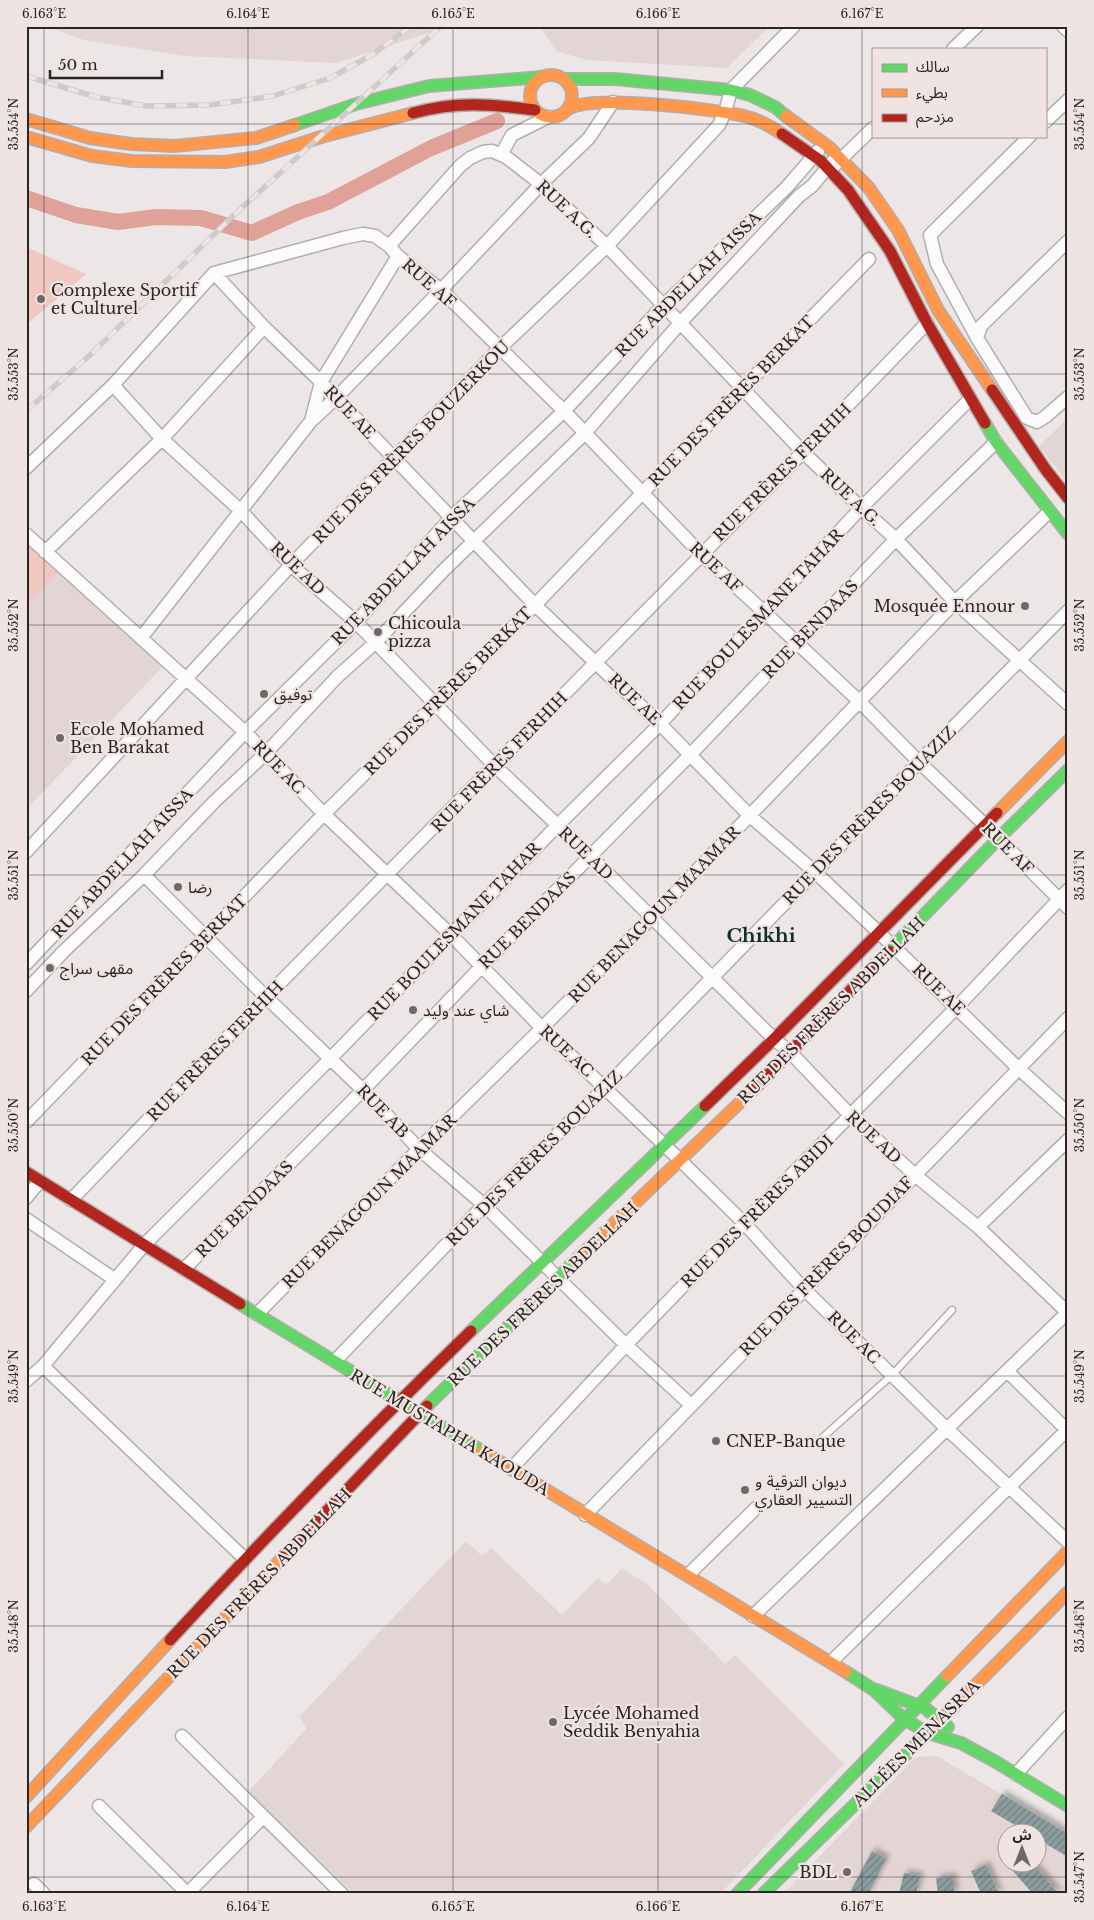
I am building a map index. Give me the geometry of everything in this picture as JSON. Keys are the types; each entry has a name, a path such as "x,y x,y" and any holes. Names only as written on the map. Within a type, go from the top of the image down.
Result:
{"main road":[{"path":"26,119 90,138 130,144 174,146 256,138 356,104 429,86 553,75 564,79 615,79 731,90 750,95 776,107 825,144 870,188 898,230 938,310 1046,470 1068,498"},
{"path":"541,77 532,86 530,92 532,105 541,115 555,117 574,105 613,102 725,112 746,116 768,125 814,156 848,190 890,251 927,323 996,442 1068,534"},
{"path":"564,79 571,90 571,103 568,109"},
{"path":"26,137 92,156 132,161 225,162 260,157 321,137 436,107 488,104 535,110"},
{"name":"RUE DES FRÈRES ABDELLAH","path":"26,1797 244,1559 398,1402 774,1039 1068,741"},
{"name":"RUE DES FRÈRES ABDELLAH","path":"26,1827 420,1413 558,1277 791,1053 999,838 1068,770"},
{"name":"RUE MUSTAPHA KAOUDA","path":"26,1172 335,1361 398,1402 420,1413 585,1515 831,1662 874,1690 904,1719 928,1733 961,1743 1068,1806"},
{"path":"736,1894 1068,1551"},
{"name":"ALLÉES MENASRIA","path":"763,1894 928,1733 1068,1592"},
{"name":"RUE MUSTAPHA KAOUDA","path":"874,1690 918,1704 942,1719 961,1743"}],"street":[{"path":"731,90 794,26"},
{"path":"955,48 976,26"},
{"path":"1063,26 1068,31"},
{"name":"RUE DES FRÈRES BOUZERKOU","path":"26,852 291,565 499,349 607,246 719,125 731,90"},
{"path":"1046,121 1068,100"},
{"path":"141,638 311,421 336,398 441,290 541,184 589,138 613,102"},
{"path":"501,155 512,135 548,117"},
{"path":"26,991 64,951 144,875 214,802 266,753 337,677 376,642 443,571 584,434 680,322 828,169 872,129"},
{"path":"1028,138 930,235 937,264 976,338 1027,418 1037,422 1068,397"},
{"name":"RUE ABDELLAH AISSA","path":"26,964 245,732 356,622 451,518 564,411 664,305 787,187 825,144"},
{"name":"RUE A.G.","path":"389,246 460,166 470,158 483,152 492,151 501,155 541,184 607,246 803,452 896,539 955,602 1068,704"},
{"name":"RUE AF","path":"214,273 363,234 374,236 389,246 398,256 441,290 564,411 701,554 859,701 919,762 1065,899"},
{"path":"976,338 981,326 1068,241"},
{"path":"311,421 321,382 398,256"},
{"name":"RUE DES FRÈRES BERKAT","path":"26,1122 324,814 535,606 869,259"},
{"path":"26,468 113,385 214,273"},
{"name":"RUE AE","path":"214,273 535,606 660,724 750,816 815,872 958,1007 1019,1069 1068,1112"},
{"name":"RUE FRÈRES FERHIH","path":"70,1200 266,997 597,663 927,323"},
{"path":"45,552 162,439 264,327"},
{"name":"RUE AD","path":"113,385 162,439 241,511 291,565 356,622 434,705 495,766 590,856 774,1039 791,1053 851,1116 915,1175 978,1227 1067,1312"},
{"name":"RUE BOULESMANE TAHAR","path":"26,1381 43,1366 144,1245 660,724 862,508 970,399"},
{"name":"RUE BENDAAS","path":"184,1269 363,1090 690,755 896,539 996,442"},
{"name":"RUE BENAGOUN MAAMAR","path":"257,1314 419,1149 651,918 955,602 1049,512"},
{"name":"RUE AC","path":"26,534 245,732 324,814 389,874 542,1028 665,1144 744,1223 804,1289 946,1428 1068,1542"},
{"name":"RUE DES FRÈRES BOUAZIZ","path":"335,1361 484,1205 606,1087 919,762 1068,611"},
{"name":"RUE AB","path":"144,875 266,997 363,1090 419,1149 484,1205 626,1345 691,1405"},
{"name":"RUE DES FRÈRES ABIDI","path":"511,1469 626,1345 744,1223 1065,899"},
{"name":"RUE DES FRÈRES BOUDIAF","path":"585,1515 1068,1018"},
{"path":"978,1227 1068,1140"},
{"path":"26,1198 40,1181"},
{"path":"26,1219 114,1280"},
{"path":"753,1616 1067,1312"},
{"path":"43,1366 244,1559"},
{"path":"831,1662 1067,1431 1007,1371"},
{"path":"688,1575 756,1508"},
{"path":"1016,1774 1068,1717"},
{"path":"182,1736 342,1894"},
{"path":"99,1806 187,1894 263,1817"},
{"path":"34,1884 44,1894"}],"lane":[{"path":"822,1438 892,1375 952,1310"}],"shaded area":[{"path":"46,26 450,26 336,63 186,56 84,40"},
{"path":"540,26 770,26 727,68 587,60 556,51"},
{"name":"Complexe Sportif et Culturel","path":"26,247 86,274 26,325"},
{"path":"1068,418 1068,483 1039,446"},
{"path":"26,538 61,570 26,606"},
{"name":"Ecole Mohamed Ben Barakat","path":"61,570 163,666 26,810 26,606"},
{"name":"Lycée Mohamed Seddik Benyahia","path":"466,1541 482,1556 491,1548 562,1615 598,1578 606,1585 622,1568 648,1585 725,1664 735,1655 844,1764 720,1894 354,1894 248,1792 307,1728 299,1717"},
{"path":"937,1756 1068,1834 1068,1894 783,1894 916,1757"}],"building":[{"path":"1002,1794 1068,1834 1068,1857 1046,1844 1046,1822 1010,1822 991,1811"},
{"path":"872,1851 886,1859 868,1894 849,1894"},
{"path":"986,1865 999,1894 981,1894 971,1871"},
{"path":"1014,1872 1040,1872 1059,1894 1033,1894"},
{"path":"904,1873 920,1876 916,1894 899,1894"},
{"path":"953,1877 955,1894 938,1894 936,1878"}],"waterway":[{"path":"26,198 76,215 118,222 156,217 201,218 252,233 298,212 328,202 431,148 497,121"}],"railway":[{"path":"26,76 96,97 147,106 210,105 273,96 330,78 372,55 411,26"},
{"path":"26,411 89,356 235,214 441,26"}],"traffic: fast":[{"path":"295,125 356,104 429,86 541,77"},
{"path":"564,79 615,79 731,90 750,95 775,107 786,116"},
{"path":"985,423 996,442 1068,534"},
{"path":"889,951 1068,770"},
{"path":"471,1331 705,1106"},
{"path":"427,1406 580,1256"},
{"path":"240,1304 482,1451"},
{"path":"846,1672 874,1690 904,1719 928,1733 961,1743 1068,1806"},
{"path":"737,1894 947,1676"},
{"path":"877,1690 925,1708 948,1727"},
{"path":"763,1894 936,1725"}],"traffic: slow":[{"path":"547,75 555,75 566,81 572,96 566,111 555,117 547,117 536,111 530,100 530,92 536,81 547,75"},
{"path":"568,109 581,105 601,103 653,104 681,107 749,117 764,123 782,134"},
{"path":"26,137 92,156 132,161 225,162 259,157 321,137 413,113"},
{"path":"786,116 830,148 869,188 898,230 938,310 992,390"},
{"path":"26,119 90,138 131,144 174,146 256,138 295,125"},
{"path":"997,813 1068,741"},
{"path":"580,1256 756,1087"},
{"path":"482,1451 846,1672"},
{"path":"947,1676 1068,1551"},
{"path":"26,1827 285,1555"},
{"path":"936,1725 1068,1592"},
{"path":"26,1797 170,1640"}],"traffic: jam":[{"path":"413,113 459,105 503,106 535,110"},
{"path":"782,134 821,161 848,190 890,251 927,323 985,423"},
{"path":"992,390 1046,470 1068,498"},
{"path":"705,1106 774,1039 997,813"},
{"path":"756,1087 889,951"},
{"path":"26,1172 240,1304"},
{"path":"170,1640 319,1483 471,1331"},
{"path":"285,1555 427,1406"}],"place":[{"name":"Complexe Sportif et Culturel","path":"41,299"},
{"name":"Mosquée Ennour","path":"1025,606"},
{"name":"Chicoula pizza","path":"378,632"},
{"name":"توفيق","path":"264,694"},
{"name":"Ecole Mohamed Ben Barakat","path":"60,738"},
{"name":"رضا","path":"178,887"},
{"name":"مقهى سراج","path":"50,968"},
{"name":"شاي عند وليد","path":"413,1010"},
{"name":"CNEP-Banque","path":"716,1441"},
{"name":"ديوان الترقية و التسيير العقاري","path":"745,1490"},
{"name":"Lycée Mohamed Seddik Benyahia","path":"553,1722"},
{"name":"BDL","path":"847,1872"}],"district":[{"name":"Chikhi","path":"761,935"}]}
